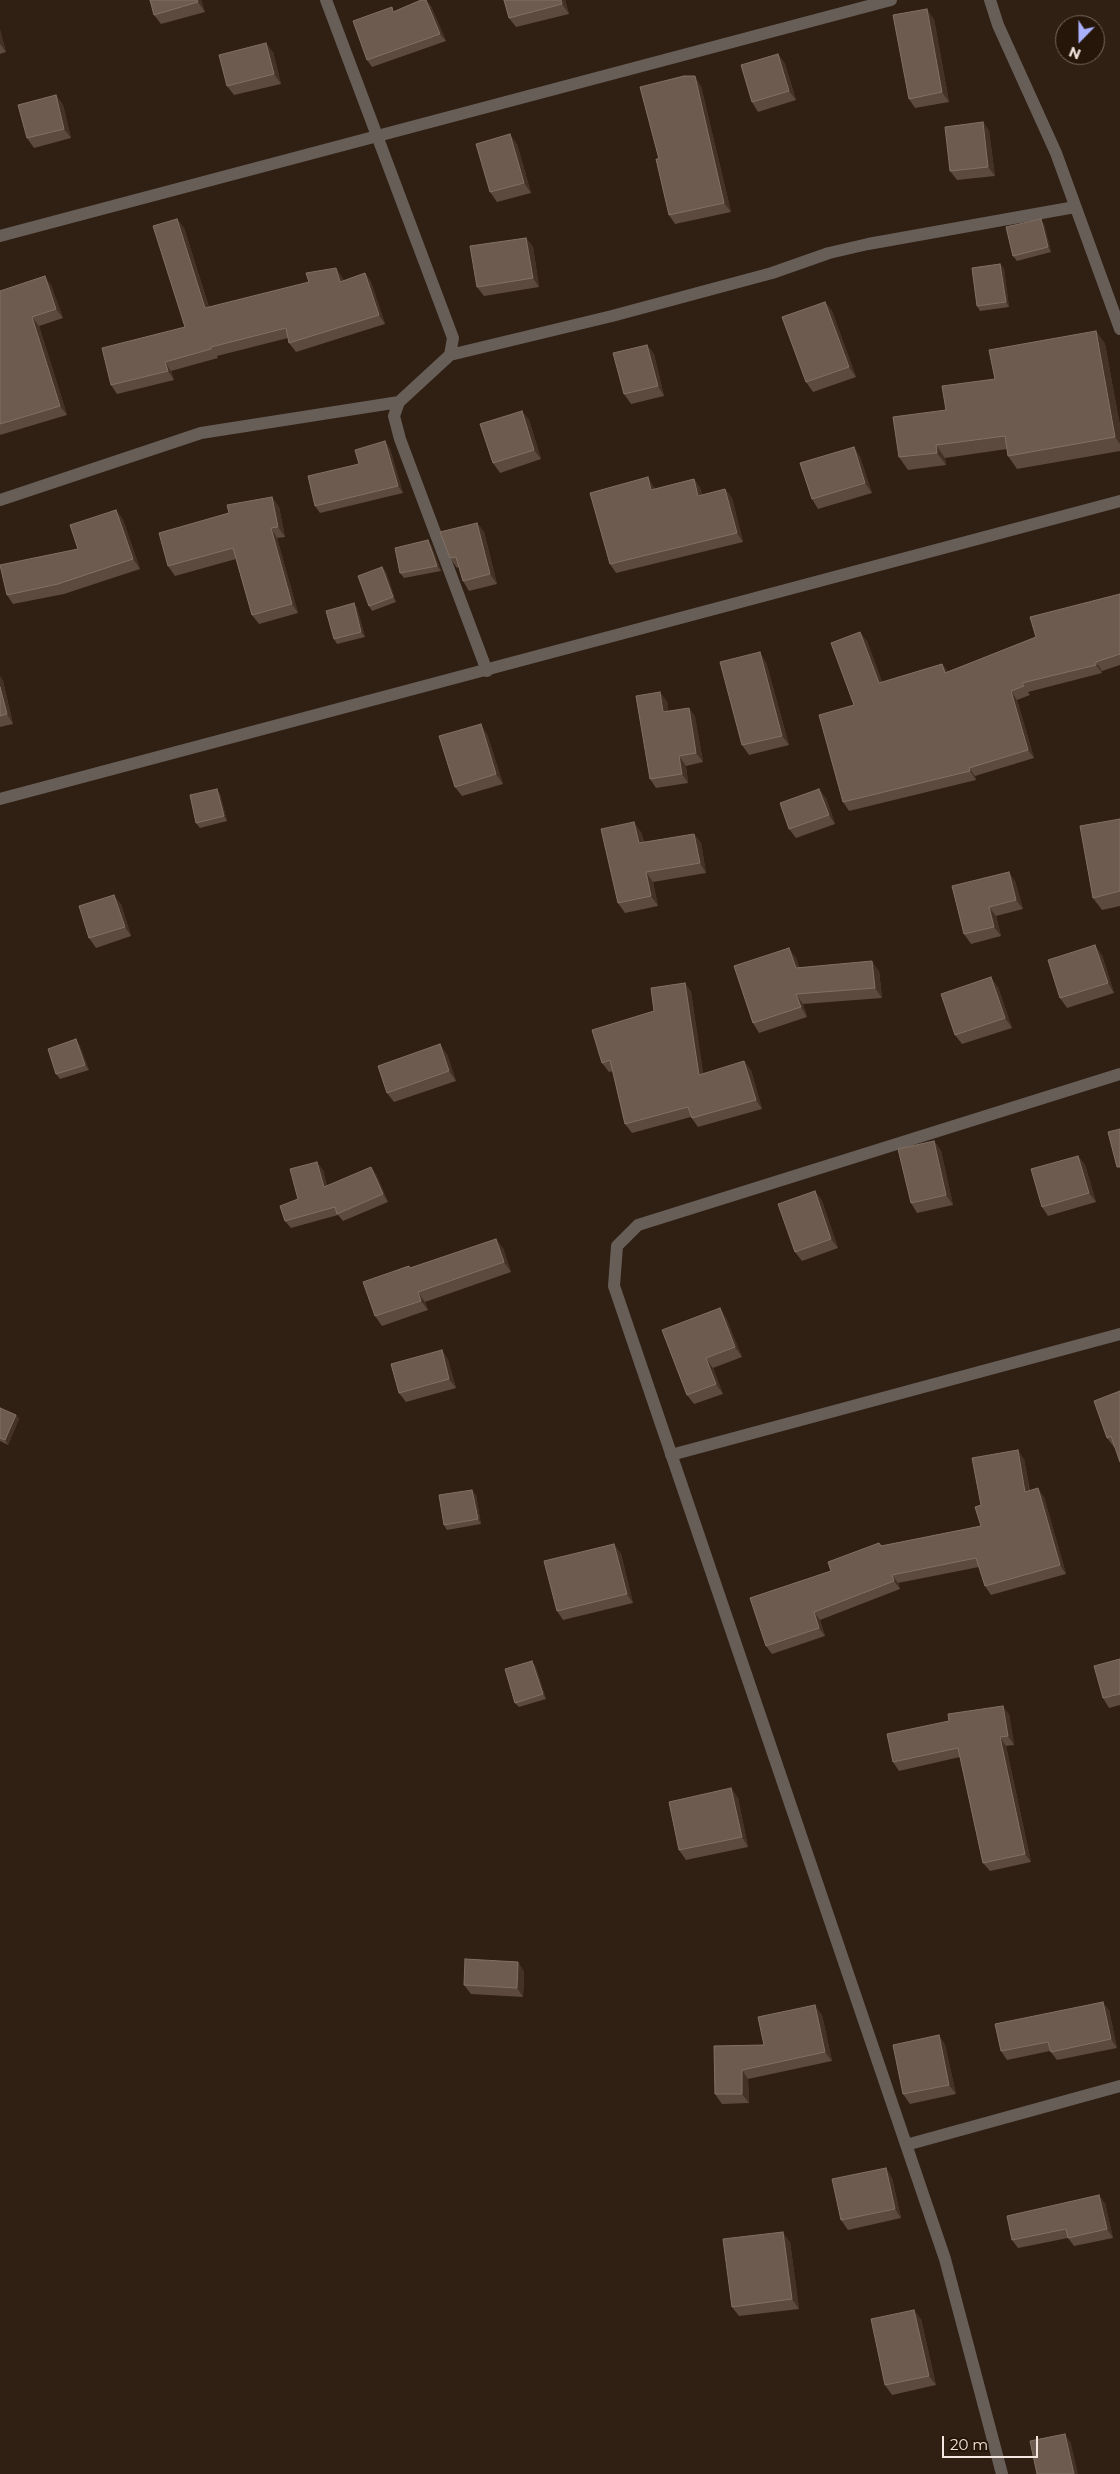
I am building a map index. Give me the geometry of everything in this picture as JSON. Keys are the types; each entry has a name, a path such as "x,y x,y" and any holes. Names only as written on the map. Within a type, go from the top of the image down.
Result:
{"street":[{"path":"326,0 452,338 450,355"},
{"path":"0,236 891,0"},
{"path":"990,0 998,25 1056,153 1120,329"},
{"path":"487,671 400,439 394,416 400,402 450,355 631,311 772,273 829,253 858,246 1075,208"},
{"path":"0,500 201,433 400,402"},
{"path":"0,800 1120,501"},
{"path":"1002,2474 945,2259 614,1286 617,1246 638,1225 1120,1074"},
{"path":"671,1456 1120,1334"},
{"path":"906,2145 1120,2086"}],"building":[{"path":"150,0 197,0 198,2 154,15"},
{"path":"421,0 426,0 440,34 367,60 353,21 392,7 393,12"},
{"path":"504,0 561,0 562,4 509,18"},
{"path":"927,9 942,92 909,99 893,15"},
{"path":"266,43 274,74 227,86 219,55"},
{"path":"778,54 789,91 752,102 741,65"},
{"path":"684,76 695,76 724,203 669,215 656,159 659,159 640,87"},
{"path":"56,95 64,129 27,138 18,105"},
{"path":"983,122 988,167 950,171 945,127"},
{"path":"510,134 524,183 490,192 476,144"},
{"path":"177,219 205,308 309,282 306,273 336,268 340,282 365,273 379,315 289,343 286,328 211,347 211,349 165,362 168,371 111,385 102,348 185,327 153,226"},
{"path":"1041,219 1048,247 1013,256 1006,227"},
{"path":"526,238 533,278 477,287 470,246"},
{"path":"1000,264 1006,302 977,306 972,268"},
{"path":"45,276 56,309 32,317 60,406 0,424 0,291"},
{"path":"825,302 849,367 806,382 782,317"},
{"path":"1096,331 1115,437 1008,456 1005,436 936,445 937,453 899,457 893,417 946,410 942,386 995,379 989,350"},
{"path":"647,345 658,386 624,394 613,353"},
{"path":"522,411 534,450 493,463 480,424"},
{"path":"385,441 398,486 315,506 308,476 359,464 355,450"},
{"path":"854,447 865,483 812,499 800,463"},
{"path":"648,477 651,490 694,479 698,496 725,489 737,533 610,564 590,493"},
{"path":"272,497 278,527 271,528 292,604 252,615 233,548 168,566 159,533 229,513 227,505"},
{"path":"116,510 133,559 58,584 7,595 0,565 78,549 70,525"},
{"path":"477,523 490,574 463,581 456,557 450,558 440,532"},
{"path":"428,540 437,566 400,573 395,548"},
{"path":"382,567 393,597 369,606 358,576"},
{"path":"1120,594 1120,654 1096,662 1096,665 1022,683 1024,686 1011,691 1028,750 969,768 970,771 843,802 819,715 854,705 831,643 860,632 879,683 942,664 945,673 1036,637 1030,617"},
{"path":"354,603 361,632 334,639 326,611"},
{"path":"760,652 782,736 742,745 720,662"},
{"path":"0,687 7,714 0,716"},
{"path":"660,692 663,712 689,708 696,753 679,756 682,774 650,779 636,696"},
{"path":"481,724 496,774 455,787 439,736"},
{"path":"217,789 224,816 196,823 190,795"},
{"path":"819,789 829,815 789,829 780,803"},
{"path":"1120,819 1120,891 1093,898 1080,826"},
{"path":"634,822 639,843 694,834 700,863 646,872 651,896 618,903 601,829"},
{"path":"1009,872 1016,900 989,907 994,927 964,934 952,886"},
{"path":"114,895 125,927 89,938 79,906"},
{"path":"1095,945 1108,983 1060,998 1048,960"},
{"path":"789,948 796,968 872,961 875,988 796,994 801,1007 753,1023 734,966"},
{"path":"991,977 1005,1018 955,1035 941,994"},
{"path":"685,983 699,1075 744,1061 756,1100 692,1118 688,1107 625,1124 610,1060 602,1063 592,1030 654,1011 651,988"},
{"path":"76,1039 85,1065 56,1074 48,1049"},
{"path":"440,1044 449,1071 387,1093 378,1066"},
{"path":"1120,1129 1120,1167 1117,1167 1108,1132"},
{"path":"934,1141 946,1195 911,1203 898,1149"},
{"path":"1078,1156 1089,1193 1042,1207 1031,1169"},
{"path":"317,1162 324,1187 371,1167 383,1194 337,1214 335,1207 285,1221 280,1206 298,1199 290,1169"},
{"path":"815,1191 831,1239 795,1252 778,1204"},
{"path":"496,1239 504,1262 418,1292 421,1301 375,1316 363,1282"},
{"path":"720,1308 735,1347 706,1358 716,1384 687,1395 662,1330"},
{"path":"442,1350 449,1379 399,1393 391,1364"},
{"path":"1120,1391 1120,1462 1111,1436 1107,1438 1094,1401"},
{"path":"0,1408 16,1415 5,1440 0,1438"},
{"path":"1018,1450 1025,1492 1038,1488 1060,1565 985,1586 976,1558 892,1575 894,1581 814,1612 819,1628 766,1646 750,1598 831,1571 828,1562 879,1543 881,1546 981,1526 975,1507 981,1505 972,1458"},
{"path":"472,1490 478,1519 444,1525 439,1495"},
{"path":"614,1544 627,1594 557,1611 544,1561"},
{"path":"1120,1659 1120,1694 1103,1698 1094,1666"},
{"path":"532,1661 543,1694 515,1703 505,1669"},
{"path":"1003,1706 1008,1736 1000,1737 1025,1854 983,1863 958,1748 893,1762 887,1734 949,1721 948,1714"},
{"path":"731,1788 742,1837 679,1850 669,1802"},
{"path":"465,1959 518,1962 517,1988 464,1985"},
{"path":"1103,2002 1111,2039 1051,2052 1048,2042 1001,2051 995,2024"},
{"path":"815,2005 825,2052 742,2070 742,2094 715,2094 714,2046 764,2045 758,2017"},
{"path":"939,2035 949,2085 903,2094 893,2045"},
{"path":"886,2168 895,2209 841,2220 832,2179"},
{"path":"1099,2195 1107,2229 1068,2238 1066,2229 1012,2240 1007,2216"},
{"path":"783,2232 792,2299 732,2307 723,2239"},
{"path":"914,2310 929,2376 885,2385 871,2319"},
{"path":"1065,2434 1074,2474 1037,2474 1030,2441"}]}
